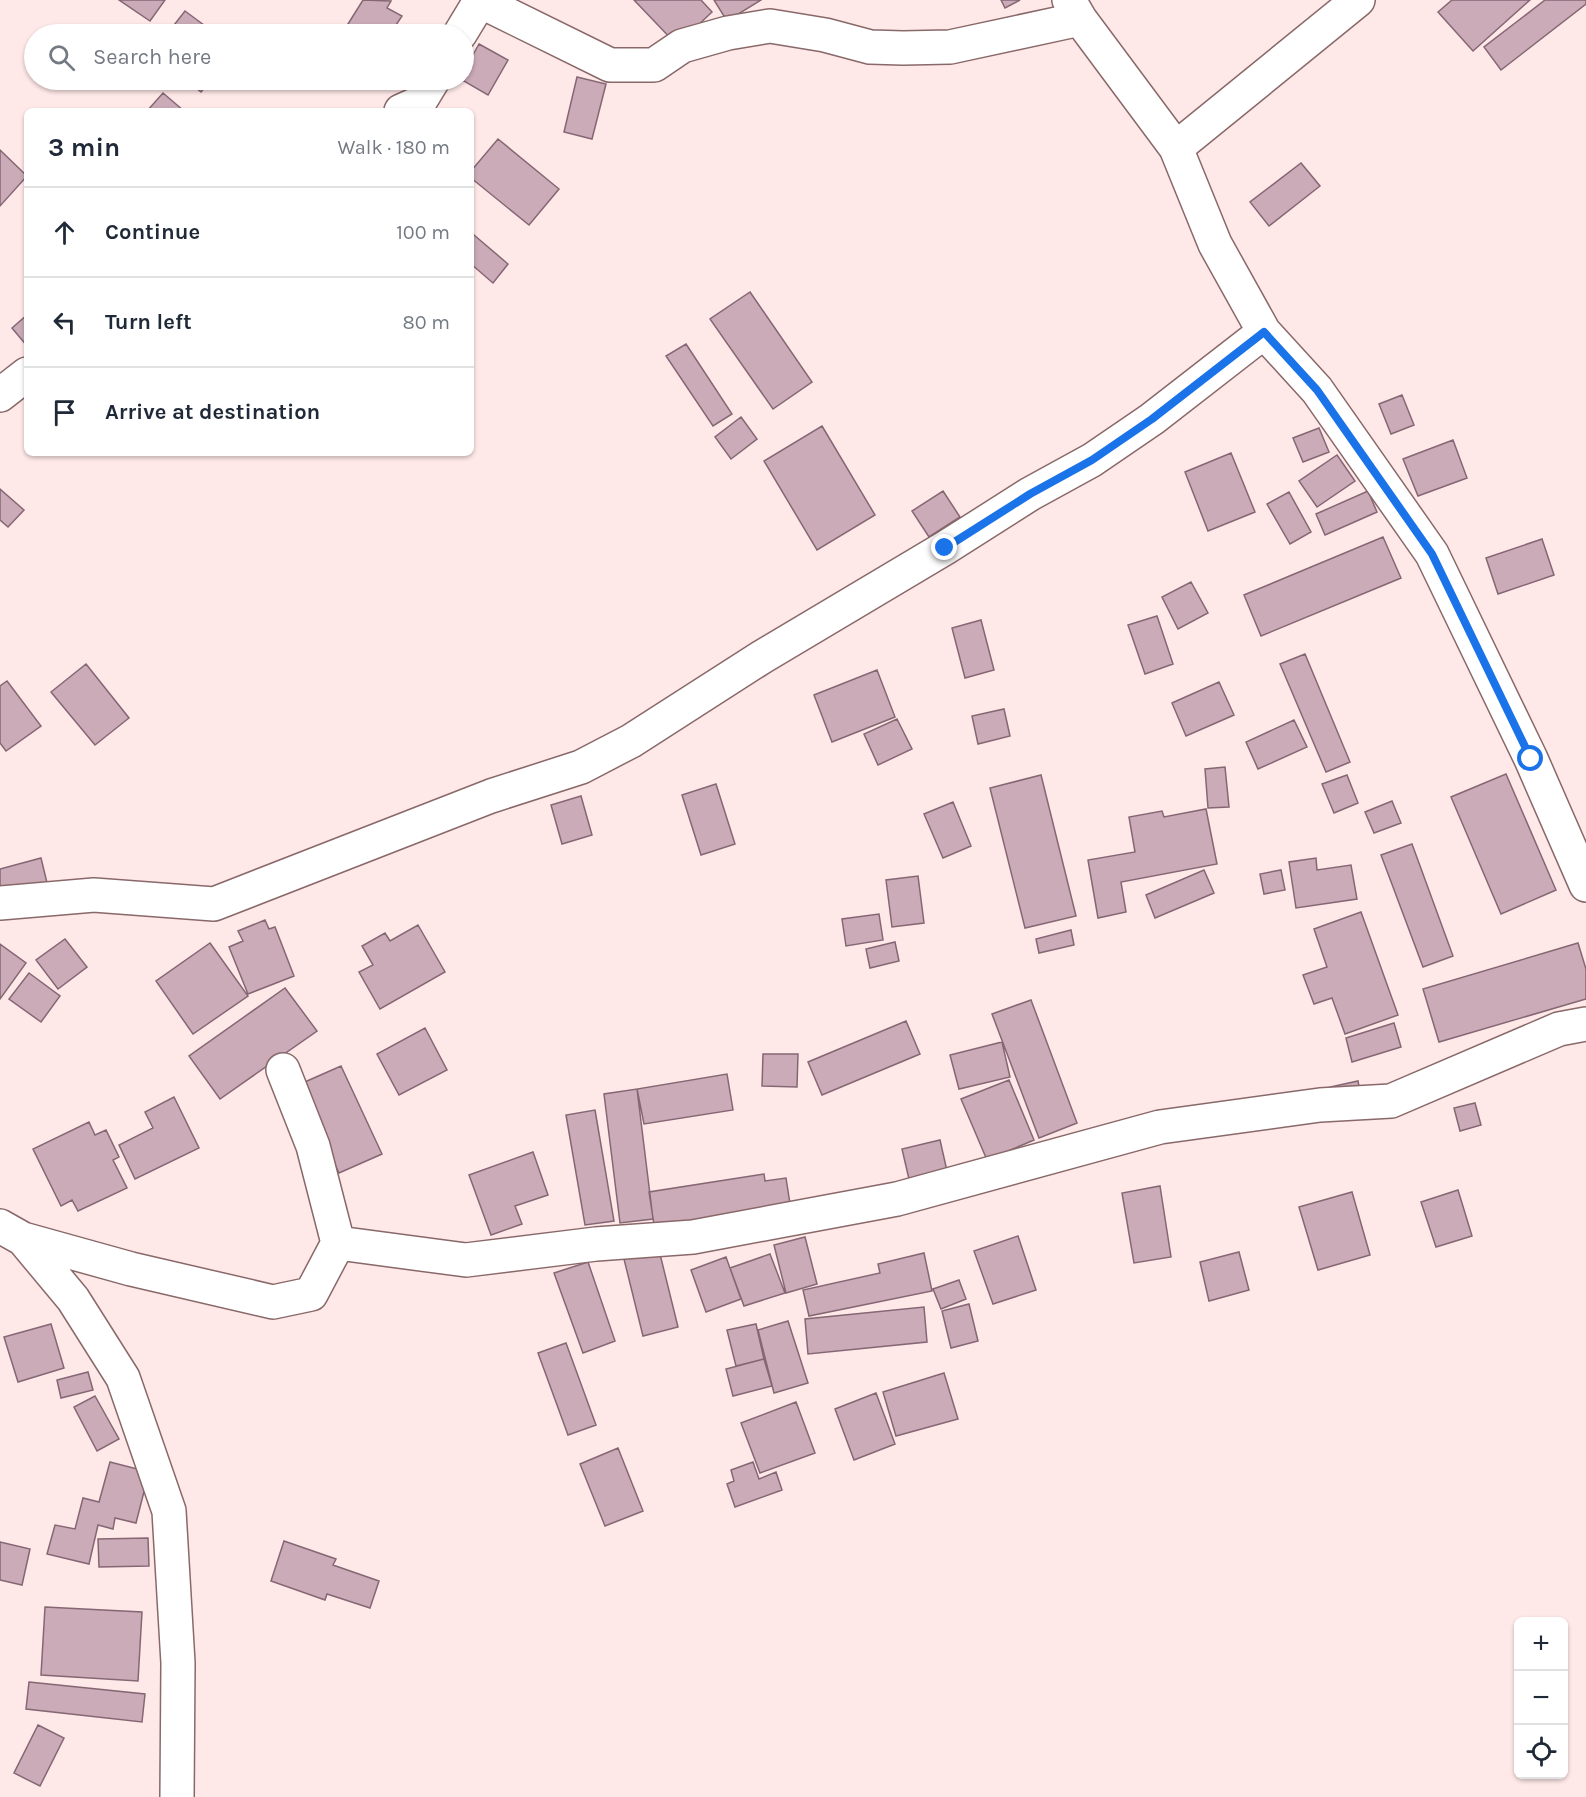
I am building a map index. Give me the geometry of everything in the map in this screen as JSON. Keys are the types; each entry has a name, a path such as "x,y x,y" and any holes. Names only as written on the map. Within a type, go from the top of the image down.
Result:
{"street":[{"path":"466,24 479,0 610,65 654,65 682,46 728,33 770,26 825,35 870,47 950,47 1074,10 1176,148 1215,244 1264,332 1317,390 1432,554 1531,759 1586,885"},
{"path":"1176,148 1358,0"},
{"path":"407,108 419,103 427,90"},
{"path":"0,903 94,895 214,904 491,796 581,767 632,741 762,657 1030,494 1092,460 1152,419 1264,332"},
{"path":"0,395 24,376"},
{"path":"338,1243 466,1260 596,1244 693,1237 897,1199 1160,1127 1320,1105 1391,1101 1559,1029 1586,1024"},
{"path":"11,1233 130,1269 273,1302 311,1294 338,1243 313,1146 283,1070"},
{"path":"11,1233 73,1299 123,1378 169,1511 178,1663 177,1797"}],"building":[{"path":"119,0 165,0 150,21"},
{"path":"363,0 391,1 387,8 402,16 397,24 348,24"},
{"path":"634,0 701,0 712,12 677,45"},
{"path":"714,0 761,0 727,21"},
{"path":"1001,0 1020,0 1005,8"},
{"path":"1452,0 1530,0 1473,51 1438,12"},
{"path":"1545,0 1586,0 1586,4 1501,70 1484,47"},
{"path":"185,11 203,24 175,24"},
{"path":"479,44 508,60 488,95 474,87 474,53"},
{"path":"577,77 606,84 592,139 564,132"},
{"path":"163,93 180,108 150,108"},
{"path":"498,139 559,189 529,225 474,180 474,167"},
{"path":"0,150 24,173 24,179 0,206"},
{"path":"1301,163 1320,186 1269,226 1250,202"},
{"path":"474,235 508,264 493,283 474,267"},
{"path":"750,292 812,382 773,409 710,319"},
{"path":"24,318 24,342 12,328"},
{"path":"686,344 732,414 713,426 666,356"},
{"path":"1402,395 1414,425 1391,434 1379,404"},
{"path":"741,417 757,439 731,459 715,437"},
{"path":"822,426 875,515 817,550 764,461"},
{"path":"1319,428 1329,452 1303,462 1293,438"},
{"path":"1453,440 1467,478 1418,496 1403,459"},
{"path":"1231,453 1255,512 1208,531 1185,472"},
{"path":"1337,455 1355,481 1317,507 1299,481"},
{"path":"0,489 24,510 8,527 0,520"},
{"path":"943,491 960,517 929,537 912,511"},
{"path":"1368,491 1377,512 1325,535 1316,514"},
{"path":"1289,492 1311,532 1290,544 1267,504"},
{"path":"1383,537 1401,578 1261,636 1244,595"},
{"path":"1542,539 1554,575 1498,594 1486,558"},
{"path":"1191,582 1208,613 1178,629 1162,597"},
{"path":"1157,616 1173,664 1145,674 1128,625"},
{"path":"981,620 994,670 965,678 952,628"},
{"path":"1305,654 1350,762 1326,772 1280,664"},
{"path":"86,664 129,718 95,745 51,692"},
{"path":"877,670 895,717 832,742 814,695"},
{"path":"7,681 41,726 6,751 0,743 0,686"},
{"path":"1219,682 1234,715 1186,736 1172,703"},
{"path":"1004,709 1010,736 978,744 972,716"},
{"path":"897,719 912,749 878,765 864,734"},
{"path":"1294,720 1307,747 1258,769 1246,742"},
{"path":"1225,767 1229,807 1208,808 1205,769"},
{"path":"1506,774 1556,890 1501,914 1451,797"},
{"path":"1041,775 1076,916 1025,928 990,788"},
{"path":"1347,775 1358,803 1334,813 1322,784"},
{"path":"716,784 735,844 701,855 682,795"},
{"path":"581,796 592,835 562,844 551,805"},
{"path":"1392,801 1401,823 1374,833 1365,812"},
{"path":"953,802 971,846 943,858 924,814"},
{"path":"1206,809 1217,864 1121,882 1126,912 1098,918 1088,860 1135,852 1129,817 1162,811 1164,817"},
{"path":"1412,844 1453,956 1423,967 1381,855"},
{"path":"41,858 48,887 0,899 0,869"},
{"path":"1316,858 1317,870 1351,865 1357,899 1296,908 1289,862"},
{"path":"1204,870 1214,893 1155,918 1146,895"},
{"path":"1281,870 1285,890 1264,894 1260,874"},
{"path":"918,876 924,923 892,927 886,880"},
{"path":"1361,912 1398,1015 1345,1034 1332,998 1314,1004 1303,975 1327,967 1314,929"},
{"path":"879,914 883,940 846,946 842,919"},
{"path":"265,920 269,929 275,927 294,976 248,994 229,947 243,941 238,931"},
{"path":"418,925 445,972 380,1009 359,972 373,965 362,946 385,933 390,941"},
{"path":"1071,930 1074,945 1039,953 1036,939"},
{"path":"65,939 87,967 58,989 36,960"},
{"path":"895,942 899,961 870,968 866,949"},
{"path":"210,943 248,996 193,1034 156,981"},
{"path":"1578,943 1586,969 1586,999 1439,1042 1423,989"},
{"path":"0,944 26,963 0,999"},
{"path":"29,973 60,996 41,1022 9,999"},
{"path":"285,988 317,1031 220,1099 189,1056"},
{"path":"1031,1000 1077,1123 1039,1138 992,1014"},
{"path":"906,1021 920,1054 822,1095 808,1062"},
{"path":"1394,1023 1401,1047 1352,1062 1346,1038"},
{"path":"425,1028 447,1070 399,1095 377,1054"},
{"path":"1002,1042 1010,1077 959,1089 950,1055"},
{"path":"763,1054 798,1054 797,1087 762,1086"},
{"path":"341,1066 382,1154 339,1173 298,1085"},
{"path":"727,1074 733,1110 644,1124 637,1089"},
{"path":"1009,1080 1034,1140 987,1160 961,1099"},
{"path":"1358,1081 1361,1097 1333,1103 1330,1087"},
{"path":"637,1089 653,1219 620,1223 604,1094"},
{"path":"174,1097 199,1148 135,1179 119,1145 153,1128 145,1112"},
{"path":"1475,1103 1481,1125 1460,1131 1454,1108"},
{"path":"595,1110 614,1221 585,1225 566,1115"},
{"path":"89,1122 95,1135 106,1130 119,1157 113,1160 127,1188 78,1211 72,1200 61,1206 33,1149"},
{"path":"940,1140 947,1171 909,1179 902,1149"},
{"path":"533,1152 548,1195 515,1206 522,1224 491,1235 469,1175"},
{"path":"764,1174 765,1181 786,1178 791,1210 655,1231 649,1192"},
{"path":"1160,1186 1171,1257 1134,1263 1122,1193"},
{"path":"1458,1190 1472,1236 1436,1247 1421,1202"},
{"path":"1352,1192 1370,1255 1318,1270 1299,1207"},
{"path":"1018,1236 1036,1290 993,1304 974,1251"},
{"path":"805,1237 817,1284 786,1293 774,1245"},
{"path":"658,1246 678,1327 643,1336 623,1255"},
{"path":"1239,1252 1249,1290 1209,1301 1200,1262"},
{"path":"924,1253 932,1291 809,1316 803,1290 880,1273 878,1264"},
{"path":"770,1254 785,1293 744,1306 730,1268"},
{"path":"726,1257 741,1299 706,1312 691,1270"},
{"path":"588,1262 615,1341 583,1353 554,1273"},
{"path":"959,1280 966,1299 941,1309 933,1289"},
{"path":"969,1304 978,1341 951,1348 942,1311"},
{"path":"924,1307 927,1342 808,1354 805,1319"},
{"path":"788,1321 808,1383 774,1393 758,1330"},
{"path":"51,1324 64,1368 18,1382 4,1337"},
{"path":"756,1324 764,1359 736,1366 727,1330"},
{"path":"566,1343 596,1425 568,1435 538,1353"},
{"path":"764,1359 772,1386 733,1396 726,1369"},
{"path":"88,1372 93,1390 61,1398 57,1380"},
{"path":"944,1373 958,1419 896,1436 883,1392"},
{"path":"876,1393 895,1444 854,1460 835,1409"},
{"path":"95,1396 119,1439 97,1451 74,1407"},
{"path":"796,1402 815,1453 760,1473 741,1423"},
{"path":"618,1448 643,1511 605,1526 580,1464"},
{"path":"110,1462 149,1472 136,1523 115,1518 113,1529 98,1525 89,1564 47,1554 55,1525 75,1529 83,1498 99,1502"},
{"path":"753,1462 759,1479 776,1472 782,1490 735,1507 727,1484 734,1481 731,1470"},
{"path":"148,1538 149,1566 99,1567 98,1539"},
{"path":"284,1541 336,1559 333,1565 379,1581 370,1608 327,1594 325,1600 271,1581"},
{"path":"0,1542 30,1549 22,1585 0,1580"},
{"path":"45,1607 142,1612 138,1681 41,1675"},
{"path":"29,1682 145,1694 142,1722 26,1709"},
{"path":"38,1725 64,1738 40,1786 14,1773"}],"route":[{"path":"945,548 1030,494 1092,460 1152,419 1264,332 1317,390 1432,554 1531,759"}]}
